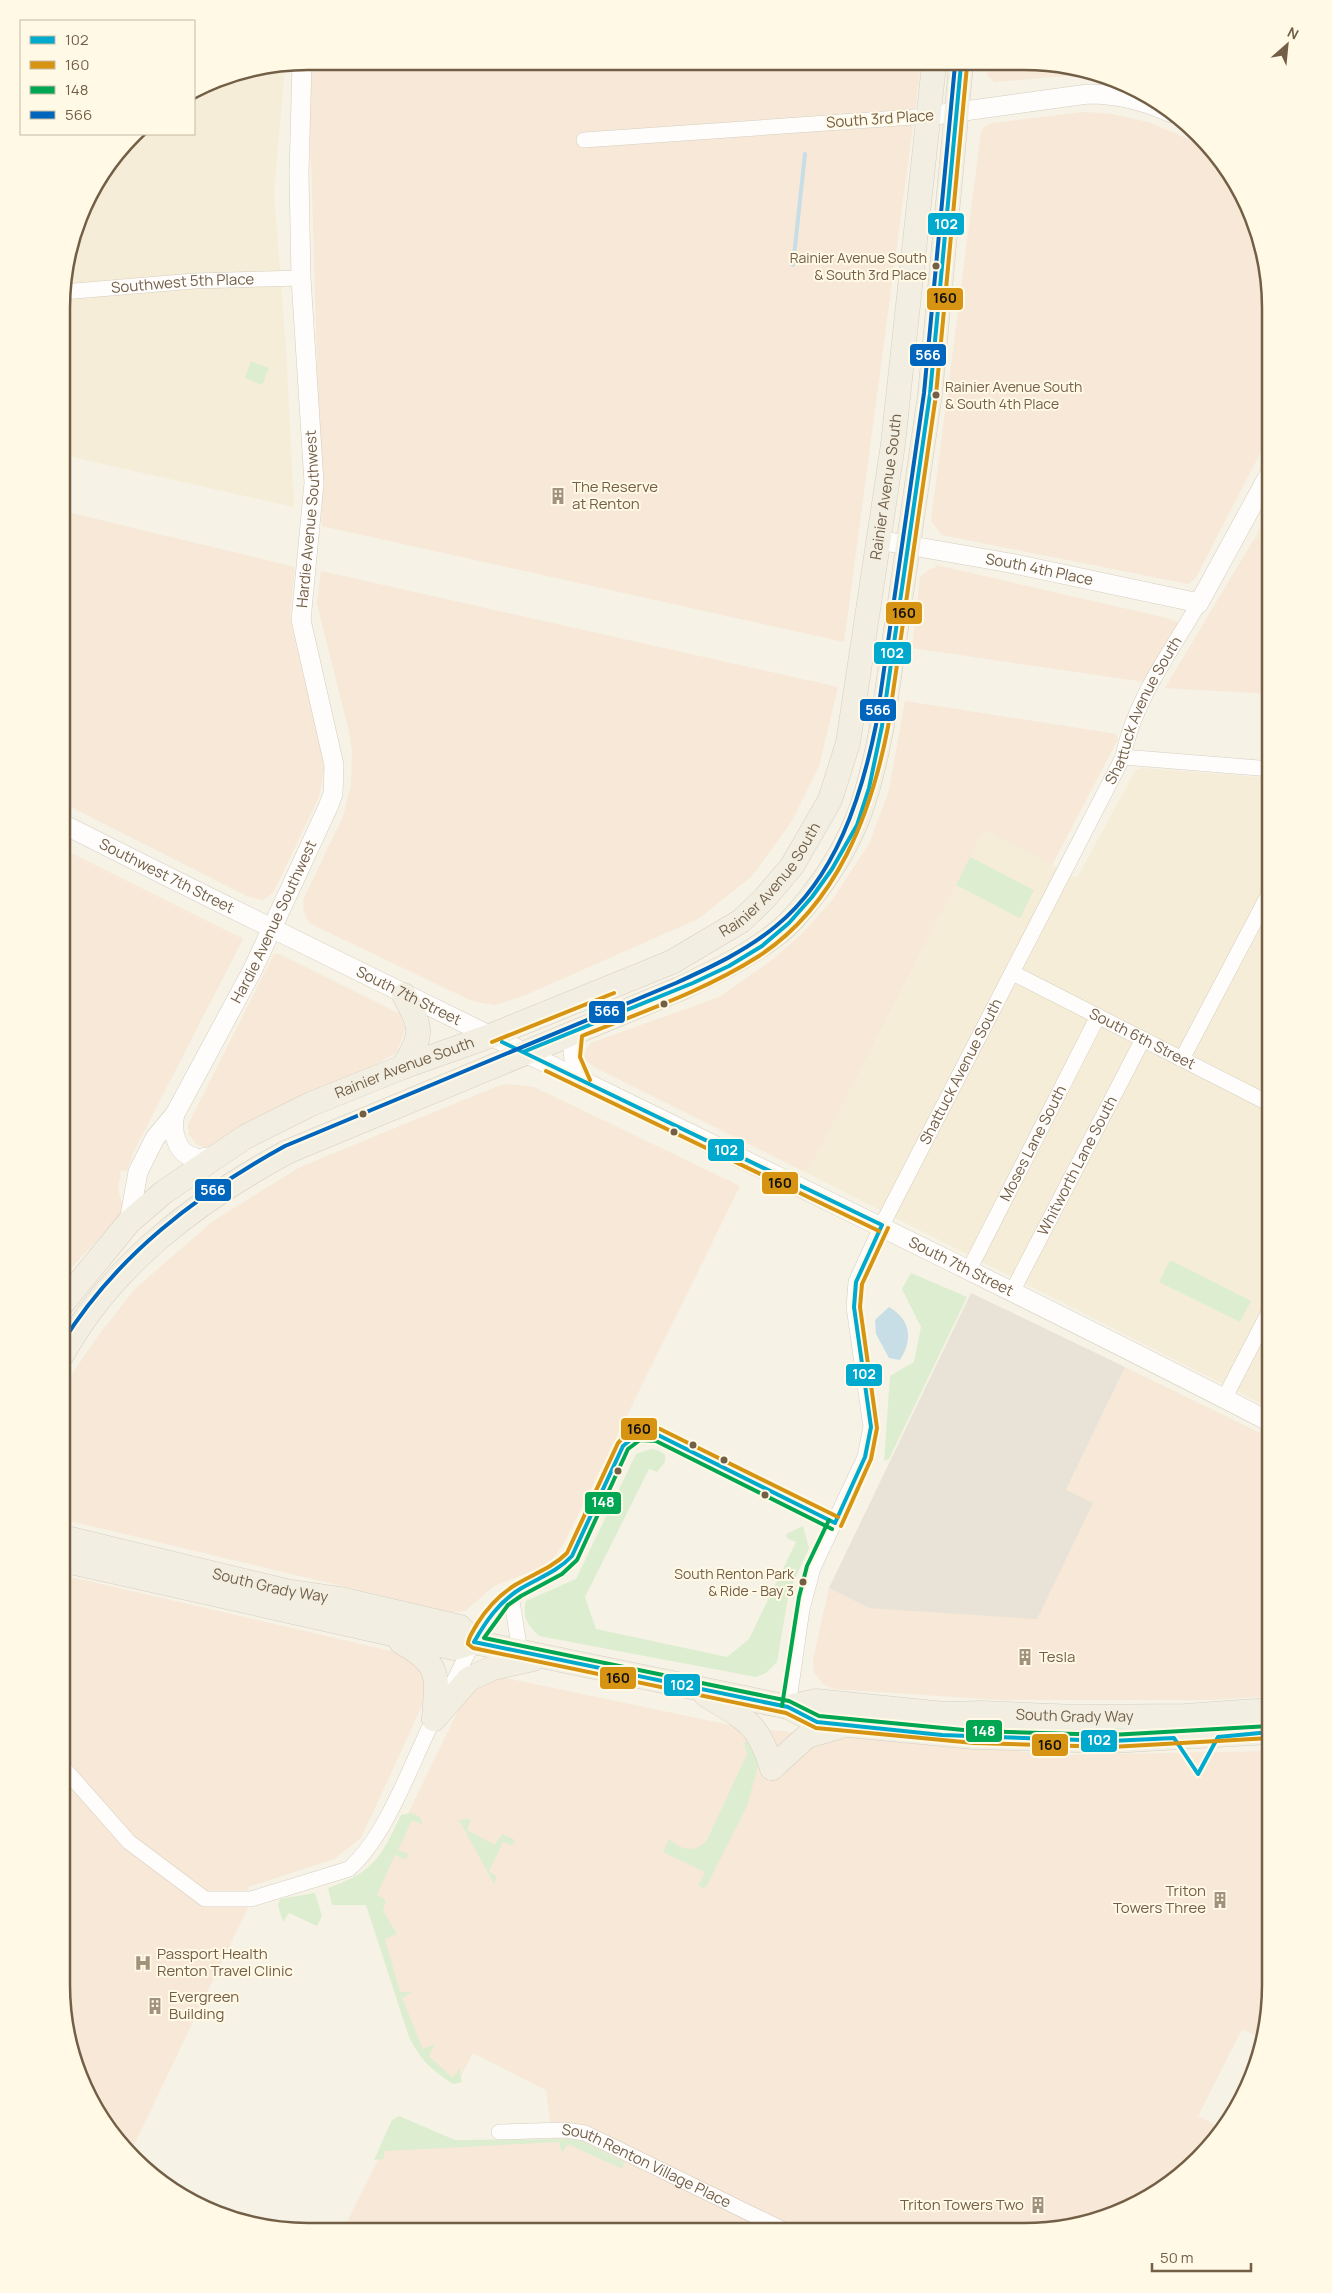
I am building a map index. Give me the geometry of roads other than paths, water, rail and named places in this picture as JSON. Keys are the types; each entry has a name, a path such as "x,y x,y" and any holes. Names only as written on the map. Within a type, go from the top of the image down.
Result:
{"main road":[{"name":"Rainier Avenue South","path":"70,1294 129,1222 164,1192 217,1154 245,1137 311,1104 644,975 693,951 741,921 764,900 792,866 830,800 848,743 893,444 933,70"},
{"name":"Rainier Avenue South","path":"70,1342 94,1304 118,1276 162,1235 209,1198 287,1152 425,1096 524,1052 679,990 728,966 777,934 804,906 826,878 856,825 873,774 908,547 934,355 961,70"},
{"path":"403,1067 419,1038 420,1026 404,995"},
{"name":"South Grady Way","path":"70,1539 286,1591 340,1600 460,1627 474,1642"},
{"name":"South Grady Way","path":"70,1562 454,1648 474,1642 788,1707 817,1722 942,1735 1049,1740 1120,1741 1262,1733"},
{"path":"382,1632 420,1653 431,1663 437,1680 434,1718"},
{"path":"434,1718 461,1685 477,1674 531,1654"},
{"path":"696,1688 752,1726 765,1744 772,1768 794,1745 807,1736 848,1725"},
{"name":"South Grady Way","path":"788,1707 816,1701 944,1714 1054,1716 1221,1714 1262,1711"},
{"path":"1209,1737 1221,1714"},
{"path":"997,1738 1007,1728 1044,1726 1054,1716"},
{"path":"1049,1740 1055,1733 1067,1728 1111,1727 1120,1716"}],"street":[{"name":"Hardie Avenue Southwest","path":"129,1222 138,1172 155,1138 175,1114 253,969 328,807 336,780 301,620 314,483 301,278 299,174 302,70"},
{"name":"South 3rd Place","path":"584,140 928,116 1088,94 1113,94 1137,99"},
{"name":"Southwest 5th Place","path":"71,291 194,281 301,278"},
{"name":"Shattuck Avenue South","path":"788,1707 807,1591 813,1568 866,1457 871,1427 854,1307 856,1282 882,1225 1014,972 1123,757 1129,733 1141,700 1199,603 1262,488"},
{"name":"South 4th Place","path":"878,540 908,547 1010,563 1199,603"},
{"path":"1123,757 1262,768"},
{"name":"Southwest 7th Street","path":"70,828 271,930"},
{"path":"1182,1059 1262,905"},
{"name":"South 7th Street","path":"271,930 524,1052 584,1083 882,1225 1262,1418"},
{"name":"South 6th Street","path":"1014,972 1262,1100"},
{"name":"Moses Lane South","path":"969,1270 1098,1016"},
{"path":"577,1031 572,1050 574,1064 584,1083"},
{"name":"Whitworth Lane South","path":"1012,1292 1143,1039"},
{"name":"Hardie Avenue Southwest","path":"175,1114 172,1131 180,1146 188,1154 197,1158 217,1154"},
{"path":"1224,1399 1262,1325"},
{"path":"70,1775 129,1842 205,1899 251,1898 349,1869 376,1836 434,1718 488,1619 511,1595 564,1566 572,1556 622,1446 631,1437 646,1432 658,1435 834,1523"},
{"path":"511,1595 531,1654"},
{"name":"South Renton Village Place","path":"499,2132 565,2130 585,2132 770,2223"}],"water":[{"path":"889,1307 902,1318 908,1330 907,1345 900,1360 889,1358 876,1334 875,1320"}],"waterway":[{"path":"793,265 805,154"}],"place":[{"name":"Rainier Avenue South & South 3rd Place","path":"936,266"},
{"name":"Rainier Avenue South & South 4th Place","path":"936,395"},
{"name":"The Reserve at Renton","path":"558,496"},
{"name":"South Renton Park & Ride - Bay 3","path":"803,1582"},
{"name":"Tesla","path":"1025,1657"},
{"name":"Triton Towers Three","path":"1220,1900"},
{"name":"Passport Health Renton Travel Clinic","path":"143,1963"},
{"name":"Evergreen Building","path":"155,2006"},
{"name":"Triton Towers Two","path":"1038,2205"}]}
